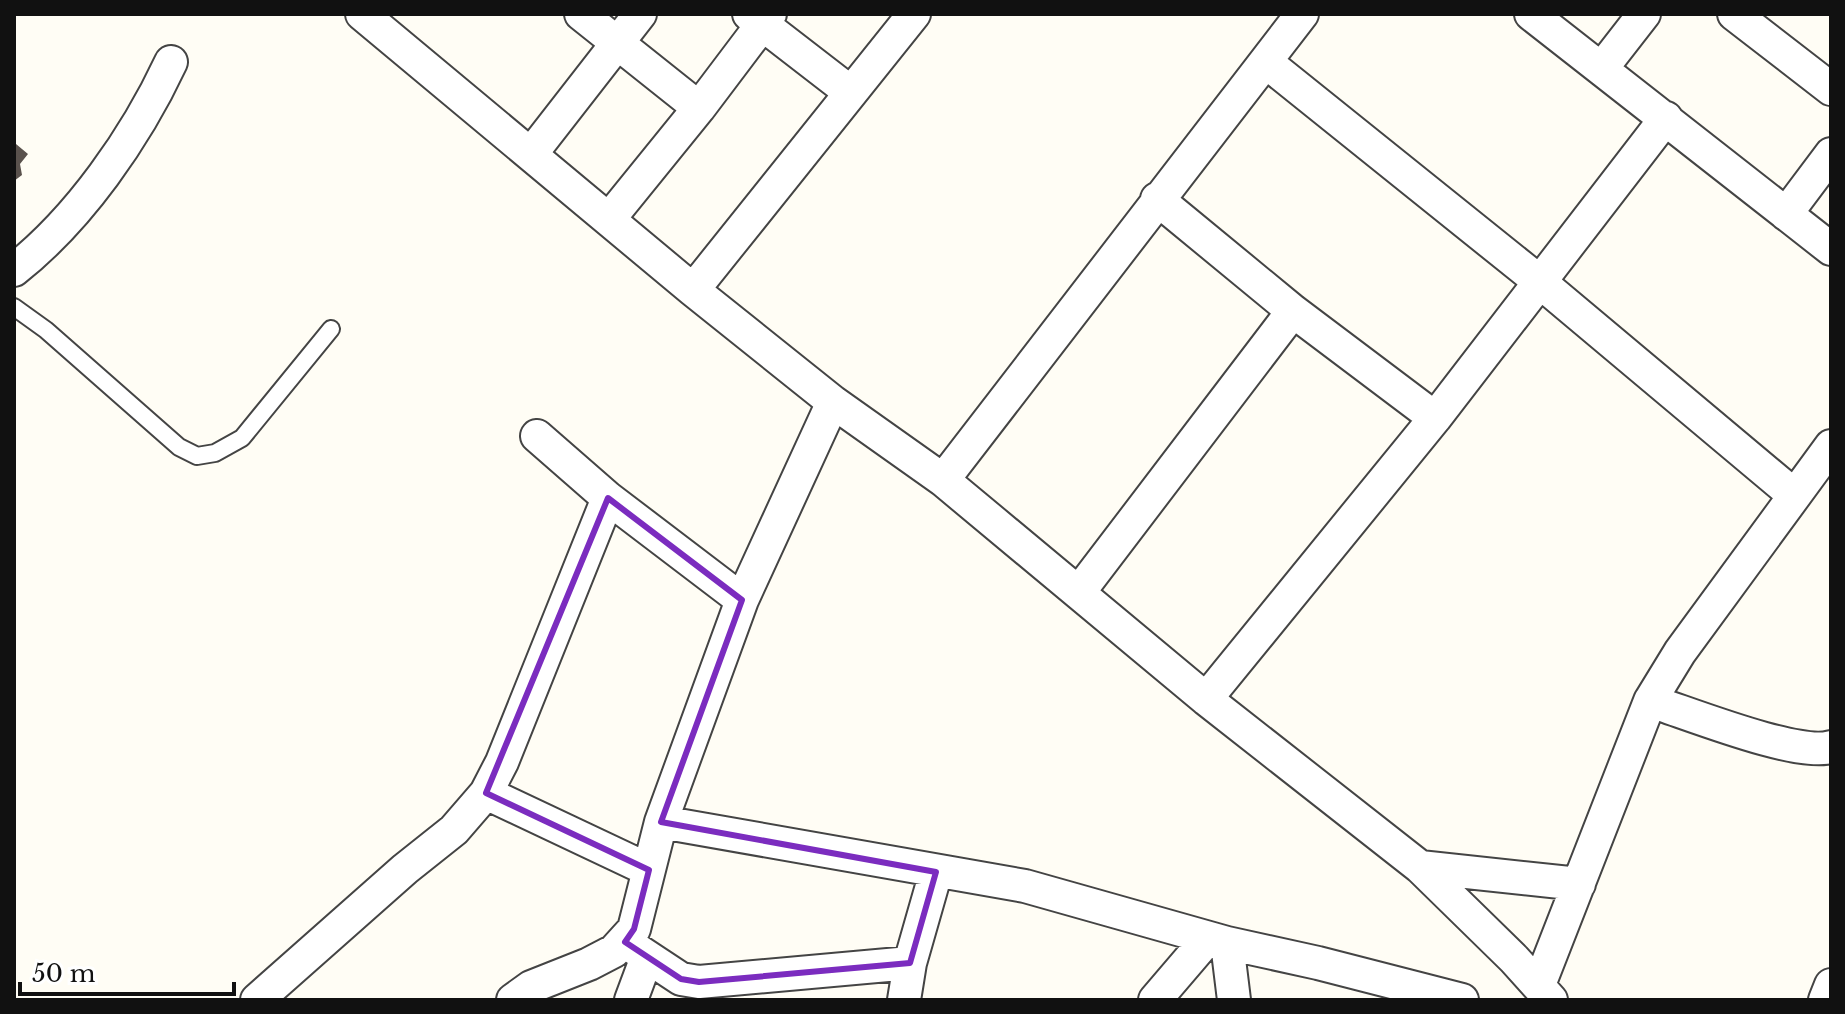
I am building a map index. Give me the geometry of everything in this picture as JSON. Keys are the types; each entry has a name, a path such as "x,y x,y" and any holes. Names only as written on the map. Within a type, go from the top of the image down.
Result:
{"street":[{"path":"581,14 699,108"},
{"path":"531,154 640,14"},
{"path":"693,290 914,14"},
{"path":"943,480 1302,14"},
{"path":"1531,14 1831,249"},
{"path":"1602,68 1644,14"},
{"path":"1734,14 1831,89"},
{"path":"373,17 693,290 833,402 943,480 1206,699 1420,867 1545,992 1579,884 1650,701 1680,652 1831,446"},
{"path":"609,219 699,108 760,17 850,92"},
{"path":"14,270 43,247 69,219 141,120 171,62"},
{"path":"1266,62 1540,282 1794,495"},
{"path":"1206,699 1435,418 1666,118"},
{"path":"1786,214 1831,154"},
{"path":"1157,199 1293,311 1435,418"},
{"path":"1079,592 1293,311"},
{"path":"631,1000 636,949 634,929 661,822 742,600 833,402"},
{"path":"537,436 608,498 742,600"},
{"path":"257,1000 405,869 454,830 486,793 502,762 608,498"},
{"path":"1650,701 1791,746 1816,750 1831,747"},
{"path":"486,793 649,870"},
{"path":"661,822 1025,886 1217,940 1462,1000"},
{"path":"1420,867 1579,884"},
{"path":"904,1000 910,963 936,872"},
{"path":"1155,1000 1217,940"},
{"path":"1217,940 1234,1000"},
{"path":"525,996 614,951 636,949 681,979 718,991 803,987 910,963"},
{"path":"1825,1000 1831,985"}],"lane":[{"path":"14,307 46,330 179,447 197,456 215,453 242,438 331,329"}],"highlighted area":[{"path":"608,498 742,600 661,822 936,872 910,963 699,982 681,979 625,942 634,929 649,870 486,793"}],"building":[{"path":"16,144 28,154 20,164 22,175 14,181"}]}
